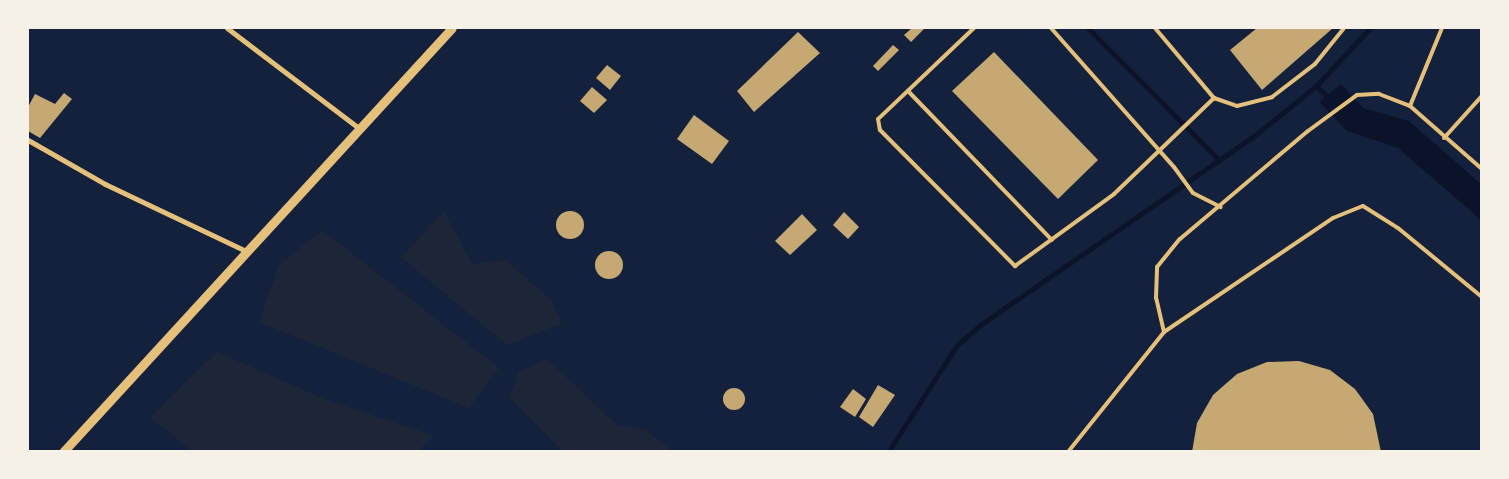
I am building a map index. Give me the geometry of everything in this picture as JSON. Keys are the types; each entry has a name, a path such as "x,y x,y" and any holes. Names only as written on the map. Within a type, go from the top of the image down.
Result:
{"street":[{"path":"228,28 360,129"},
{"path":"63,452 452,28"},
{"path":"28,140 106,184 246,251"}],"lane":[{"path":"974,28 878,119 880,130 1014,266 1114,194 1214,98"},
{"path":"1051,28 1174,166 1192,193 1221,207"},
{"path":"1155,28 1214,98 1237,106 1272,97 1315,64 1344,28"},
{"path":"1410,106 1442,28"},
{"path":"908,91 1052,240"},
{"path":"1164,332 1156,298 1157,267 1180,239 1221,207 1308,131 1357,95 1379,94 1410,106 1444,138 1482,169"},
{"path":"1444,138 1482,96"},
{"path":"1068,452 1164,332 1333,218 1363,206 1398,228 1482,297"}],"shaded area":[{"path":"1341,84 1363,108 1409,121 1481,184 1481,220 1398,148 1347,131 1319,102"},
{"path":"444,212 472,264 506,260 551,300 562,323 507,345 401,257"},
{"path":"322,230 499,368 469,408 259,322 279,265"},
{"path":"217,352 324,399 434,436 418,451 192,451 150,417"},
{"path":"547,359 617,425 646,430 672,451 562,451 510,398 518,372"}],"building":[{"path":"912,28 924,29 911,42 904,35"},
{"path":"1257,28 1333,28 1262,90 1230,50"},
{"path":"798,32 820,53 754,112 737,91"},
{"path":"893,45 899,50 878,71 873,66"},
{"path":"994,52 1098,160 1058,199 952,91"},
{"path":"607,65 621,76 610,90 596,78"},
{"path":"592,87 607,100 594,113 580,101"},
{"path":"64,93 72,99 40,138 28,131 28,107 35,94 55,104"},
{"path":"694,115 729,141 712,164 677,139"},
{"path":"570,211 580,215 584,225 580,235 570,239 560,235 556,225 560,215"},
{"path":"844,212 859,227 848,239 833,225"},
{"path":"802,214 817,230 790,255 775,241"},
{"path":"609,251 619,255 623,265 619,275 609,279 599,275 595,265 599,255"},
{"path":"1299,361 1330,370 1355,389 1373,414 1381,452 1192,452 1197,423 1213,395 1237,374 1267,362"},
{"path":"878,385 895,395 873,427 859,417"},
{"path":"730,388 738,388 745,395 745,403 738,410 730,410 723,403 723,395"},
{"path":"853,389 866,399 855,417 840,407"}],"waterway":[{"path":"1088,28 1219,160"},
{"path":"888,452 957,345 980,325 1254,136 1316,86 1370,28"},
{"path":"1316,86 1330,99"}]}
